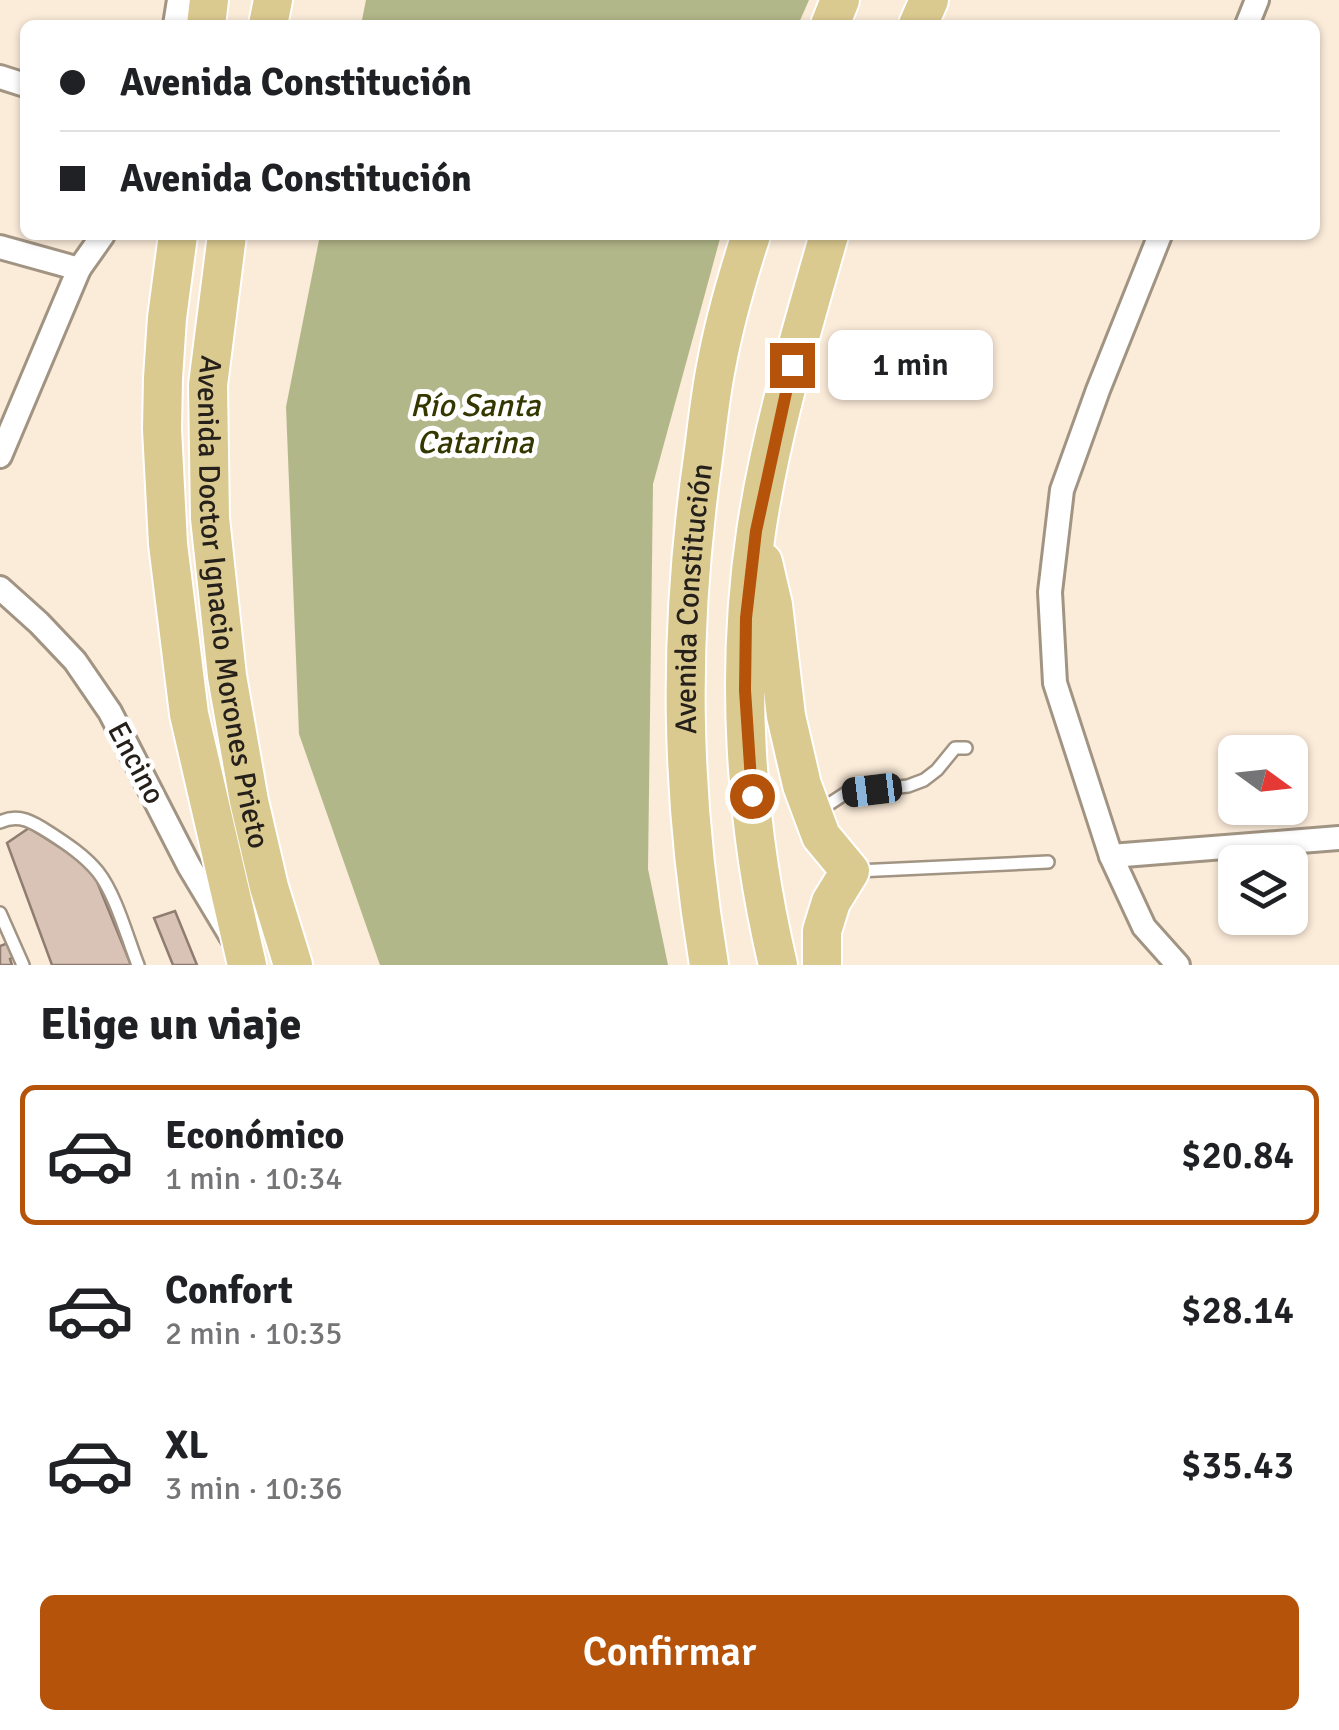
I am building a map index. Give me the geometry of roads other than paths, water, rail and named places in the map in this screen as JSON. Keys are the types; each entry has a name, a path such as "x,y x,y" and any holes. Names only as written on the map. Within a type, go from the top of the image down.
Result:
{"highway":[{"name":"Avenida Doctor Ignacio Morones Prieto","path":"177,240 166,318 163,378 168,544 189,714 245,962"},
{"name":"Avenida Doctor Ignacio Morones Prieto","path":"226,240 208,385 210,518 228,676 249,801 292,965"},
{"name":"Avenida Constitución","path":"709,965 694,861 684,746 687,593 716,366 750,240"},
{"name":"Avenida Constitución","path":"778,965 757,853 745,690 746,618 756,531 784,391 829,240"},
{"path":"756,531 773,606 786,716 802,785 821,836 850,871 831,902 822,931 822,965"}],"street":[{"path":"0,456 9,414 80,270 100,240"},
{"path":"1158,240 1062,490 1050,592 1055,683 1111,856 1144,927 1178,965"},
{"path":"0,248 80,270"},
{"name":"Encino","path":"0,588 76,661 110,712 188,866 245,962"},
{"path":"1111,856 1339,838"}],"lane":[{"path":"814,815 846,793 908,786 924,780 955,748 966,748"},
{"path":"0,822 12,817 36,824 88,862 110,894 138,965"},
{"path":"850,871 1048,862"},
{"path":"0,913 23,965"}],"water":[{"path":"366,0 809,0 800,20 362,20"},
{"name":"Río Santa Catarina","path":"319,240 720,240 653,484 648,869 668,965 380,965 299,734 286,407"}]}
